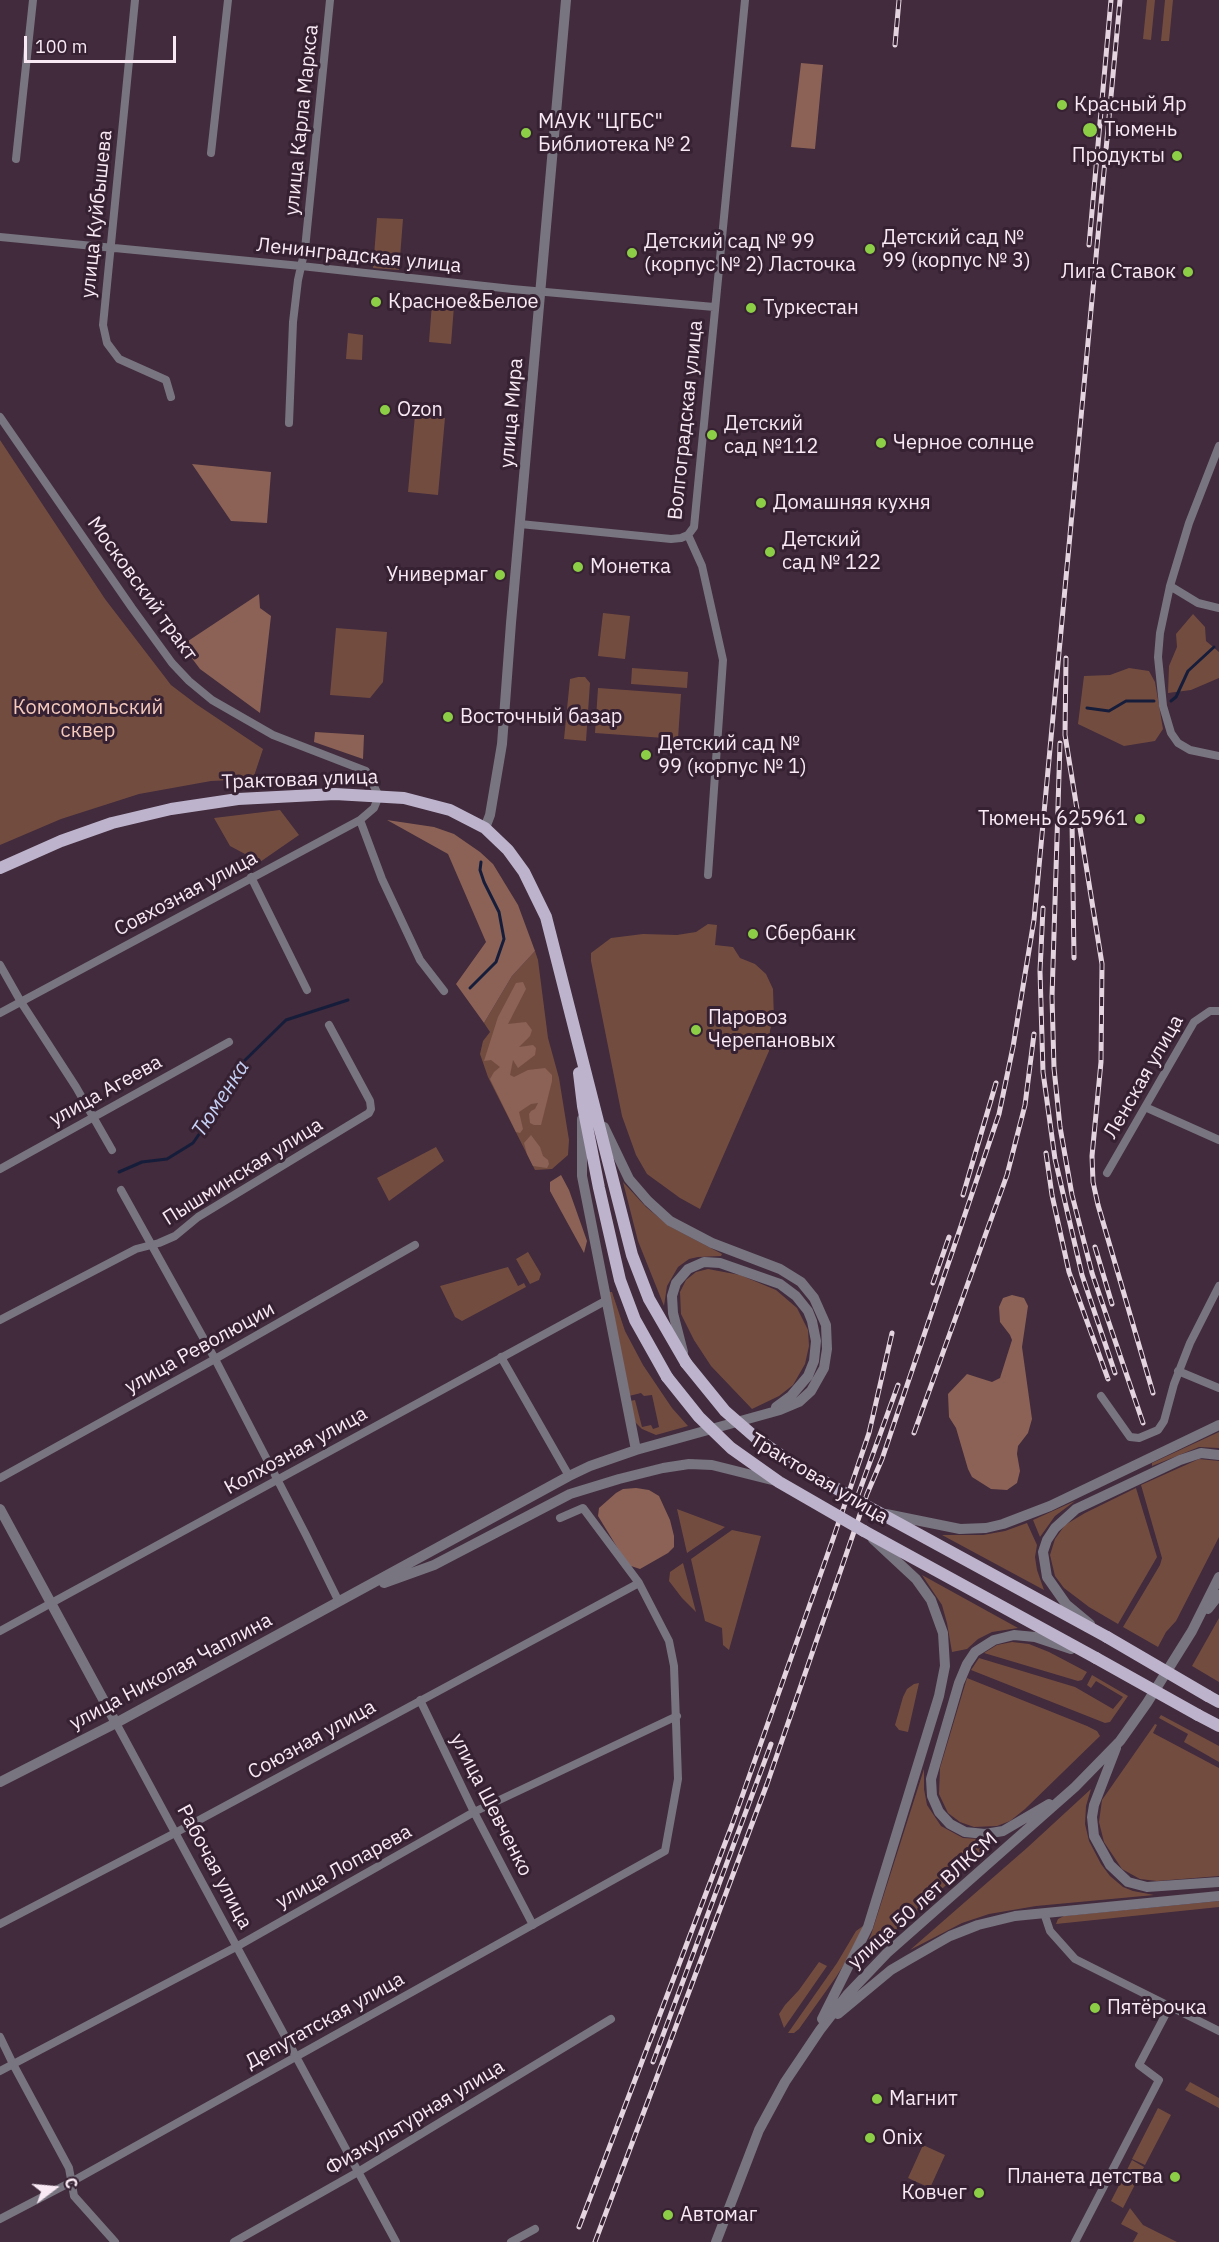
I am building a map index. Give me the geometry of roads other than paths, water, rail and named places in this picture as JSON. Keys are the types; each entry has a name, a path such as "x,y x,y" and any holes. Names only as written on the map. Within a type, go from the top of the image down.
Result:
{"main road":[{"name":"Трактовая улица","path":"0,868 87,831 171,809 268,797 335,794 404,798 461,814 485,828 515,859 540,901 558,956 575,1033 589,1107 599,1188 620,1280 635,1320 667,1377 712,1431 731,1448 779,1482 1215,1726"},
{"name":"Трактовая улица","path":"589,1107 638,1272 659,1320 686,1364 725,1411 792,1463 1215,1699"}],"street":[{"path":"16,159 33,0"},
{"name":"улица Куйбышева","path":"135,0 103,326 107,343 119,359 166,380 171,397"},
{"path":"211,153 228,0"},
{"name":"улица Карла Маркса","path":"289,423 293,322 305,249 330,0"},
{"name":"улица Мира","path":"485,828 490,815 502,744 566,0"},
{"name":"Волгоградская улица","path":"708,875 723,660 702,566 688,535 694,527 699,489 714,307 745,0"},
{"name":"Ленинградская улица","path":"0,237 714,307"},
{"name":"Московский тракт","path":"0,417 132,608 172,663 189,681 212,700 244,721 290,743 366,771 379,796"},
{"path":"1219,446 1189,523 1170,586 1160,633 1158,657 1163,706 1170,733 1178,743 1190,750 1219,756"},
{"path":"520,524 671,538 688,535"},
{"path":"1170,586 1198,603 1219,608"},
{"name":"Совхозная улица","path":"0,1013 360,820 374,808 379,796"},
{"path":"360,820 382,879 420,960 444,991"},
{"path":"251,877 307,990"},
{"path":"0,965 76,1087 112,1150"},
{"name":"Ленская улица","path":"1107,1173 1194,1022 1210,1011 1219,1011"},
{"name":"Пышминская улица","path":"0,1320 136,1249 175,1236 198,1217 366,1116 371,1109 370,1101 329,1025"},
{"name":"улица Агеева","path":"0,1168 229,1042"},
{"path":"589,1107 582,1176 636,1450"},
{"path":"358,1592 569,1476 636,1450 765,1415 799,1402 817,1385 824,1368 828,1337 819,1307 807,1288 792,1276 693,1234 670,1221 629,1179 589,1107"},
{"path":"1145,1107 1219,1140"},
{"path":"121,1190 215,1359 339,1602"},
{"name":"улица Революции","path":"0,1478 415,1245"},
{"path":"686,1364 672,1303 676,1283 684,1272 704,1263 720,1263 780,1284 796,1296 808,1311 815,1331 815,1352 811,1369 803,1384 765,1415"},
{"path":"1101,1396 1126,1433 1134,1438 1152,1433 1162,1426 1178,1371 1219,1286"},
{"name":"Колхозная улица","path":"0,1631 607,1300"},
{"path":"501,1357 569,1476"},
{"path":"1178,1371 1219,1388"},
{"path":"875,1511 949,1528 986,1528 1004,1524 1038,1512 1219,1425"},
{"path":"1107,1637 1066,1604 1052,1586 1044,1568 1045,1545 1055,1528 1069,1514 1149,1475 1192,1456 1207,1453 1219,1455"},
{"path":"358,1592 434,1565 544,1507 594,1485 689,1464 712,1465 779,1482"},
{"name":"Рабочая улица","path":"0,1509 396,2242"},
{"path":"560,1518 583,1509 639,1583 669,1641 674,1666 677,1716"},
{"path":"811,2042 868,1927 942,1682 946,1656 943,1633 936,1611 920,1584 864,1531"},
{"path":"1192,1631 1219,1578"},
{"name":"Союзная улица","path":"0,1924 175,1833 639,1583"},
{"name":"улица Николая Чаплина","path":"0,1782 116,1723 358,1592"},
{"path":"1192,1631 1219,1595"},
{"name":"улица 50 лет ВЛКСМ","path":"716,2242 759,2130 785,2082 811,2042 847,1995 887,1953 1075,1787 1120,1741 1192,1631"},
{"path":"1075,1787 1012,1827 994,1833 975,1834 957,1829 945,1820 932,1797 931,1788 933,1767 963,1672 971,1657 982,1646 1000,1637 1024,1635 1047,1640 1096,1658"},
{"name":"улица Шевченко","path":"420,1700 474,1812 533,1925"},
{"name":"улица Лопарева","path":"0,2071 236,1947 474,1812 677,1716"},
{"name":"Депутатская улица","path":"0,2219 73,2181 665,1851 678,1779 677,1716"},
{"path":"1120,1741 1099,1791 1092,1817 1094,1836 1110,1865 1128,1882 1147,1887 1219,1882"},
{"path":"820,2030 891,1971 966,1929 995,1920 1044,1913 1219,1896"},
{"path":"1044,1913 1050,1931 1075,1959 1219,2031"},
{"path":"1075,2242 1159,2080 1139,2064 1170,2006"},
{"name":"Физкультурная улица","path":"234,2242 358,2172 611,2019"},
{"path":"0,2037 69,2168 74,2196 115,2242"},
{"path":"511,2242 535,2229"}],"waterway":[{"name":"Тюменка","path":"1171,701 1176,697 1188,671 1214,647"},
{"name":"Тюменка","path":"1087,708 1109,711 1126,701 1154,701"},
{"name":"Тюменка","path":"470,988 496,962 504,939 499,912 480,870 481,862"},
{"name":"Тюменка","path":"119,1172 142,1162 167,1159 193,1143 215,1111 237,1068 286,1020 348,1000"}],"railway":[{"path":"895,45 899,0"},
{"path":"1089,245 1111,0"},
{"path":"595,2242 767,1784 867,1494 882,1459 999,1114 1013,1047 1034,920 1120,0"},
{"path":"1066,658 1065,735 1102,964 1101,1062 1092,1156 1093,1182 1153,1393"},
{"path":"1060,743 1052,997 1054,1068 1060,1127 1072,1195 1092,1273 1143,1423"},
{"path":"1072,820 1074,958"},
{"path":"1043,908 1040,971 1043,1072 1055,1159 1082,1275 1115,1373"},
{"path":"914,1433 1007,1175 1025,1105 1034,1034"},
{"path":"963,1195 996,1083"},
{"path":"1046,1153 1052,1195 1069,1272 1108,1379"},
{"path":"933,1283 949,1237"},
{"path":"1095,1247 1112,1304"},
{"path":"579,2227 732,1825 833,1539 869,1433 892,1333"},
{"path":"858,1495 898,1385"},
{"path":"653,2062 771,1744"}],"place":[{"name":"Красный Яр","path":"1062,105"},
{"name":"Тюмень","path":"1090,130"},
{"name":"МАУК \"ЦГБС\" Библиотека № 2","path":"526,133"},
{"name":"Продукты","path":"1177,156"},
{"name":"Детский сад № 99 (корпус № 3)","path":"870,249"},
{"name":"Детский сад № 99 (корпус № 2) Ласточка","path":"632,253"},
{"name":"Лига Ставок","path":"1188,272"},
{"name":"Красное&Белое","path":"376,302"},
{"name":"Туркестан","path":"751,308"},
{"name":"Ozon","path":"385,410"},
{"name":"Детский сад №112","path":"712,435"},
{"name":"Черное солнце","path":"881,443"},
{"name":"Домашняя кухня","path":"761,503"},
{"name":"Детский сад № 122","path":"770,552"},
{"name":"Монетка","path":"578,567"},
{"name":"Универмаг","path":"500,575"},
{"name":"Восточный базар","path":"448,717"},
{"name":"Детский сад № 99 (корпус № 1)","path":"646,755"},
{"name":"Тюмень 625961","path":"1140,819"},
{"name":"Сбербанк","path":"753,934"},
{"name":"Паровоз Черепановых","path":"696,1030"},
{"name":"Пятёрочка","path":"1095,2008"},
{"name":"Магнит","path":"877,2099"},
{"name":"Onix","path":"870,2138"},
{"name":"Планета детства","path":"1175,2177"},
{"name":"Ковчег","path":"979,2193"},
{"name":"Автомаг","path":"668,2215"}],"park label":[{"name":"Комсомольский сквер","path":"88,720"}]}
